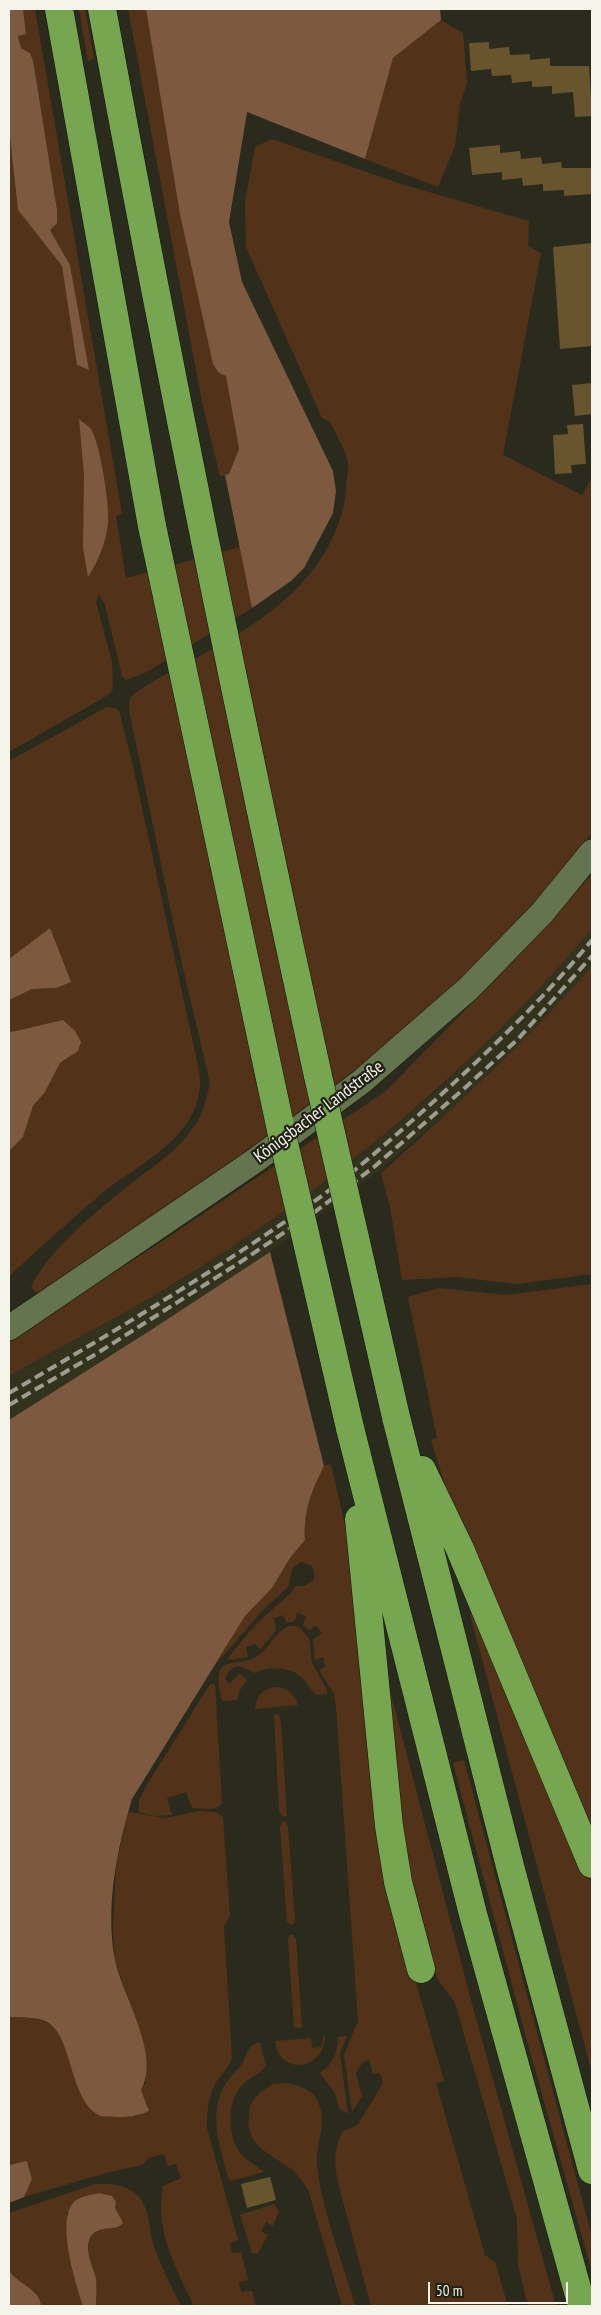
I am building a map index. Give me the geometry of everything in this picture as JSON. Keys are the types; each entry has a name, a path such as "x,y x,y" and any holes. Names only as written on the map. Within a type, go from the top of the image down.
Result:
{"highway":[{"path":"59,9 152,526 281,1130 350,1428 476,1923 582,2306"},
{"path":"102,9 199,517 279,901 396,1416 511,1870 592,2170"},
{"path":"396,1416 460,1549 592,1864"},
{"path":"350,1428 389,1826 398,1882 421,1969"}],"main road":[{"name":"Königsbacher Landstraße","path":"9,1328 263,1155 361,1082 469,988 542,913 592,852"}],"shaded area":[{"path":"9,9 23,9 26,34 18,36 21,48 30,53 33,60 57,210 57,223 50,230 70,265 89,370 77,365 62,266 18,210 9,128"},
{"path":"23,9 35,9 122,514 116,516 126,578 240,547 252,608 147,672 126,680 122,676 105,605 99,594 96,602 112,662 113,689 108,695 9,752 9,128 18,210 62,266 77,365 89,370 70,265 50,230 57,210 33,60 30,53 21,48 18,35 26,33","holes":["79,420 91,429 99,454 107,499 84,476"]},
{"path":"79,9 85,9 94,59 88,61"},
{"path":"128,9 146,9 160,87 219,373 226,376 239,449 229,474 220,476 203,407"},
{"path":"146,9 440,9 441,20 393,58 365,159 247,112 229,222 242,282 333,471 336,491 333,513 304,568 291,581 252,608 225,475 229,474 239,449 226,376 219,373 213,364 180,214"},
{"path":"441,20 463,33 467,83 460,104 455,146 438,187 365,159 393,58"},
{"path":"272,139 401,184 529,221 528,246 541,253 503,455 582,495 592,478 592,833 531,912 425,1015 250,1152 38,1294 31,1287 49,1259 62,1244 106,1204 184,1140 202,1113 210,1083 180,955 131,720 129,701 134,694 149,684 252,625 297,589 315,567 331,541 343,508 348,464 341,442 330,422 322,418 246,247 245,201 255,147"},
{"path":"79,419 91,429 98,447 104,475 108,515 103,545 88,577 83,548 84,476"},
{"path":"107,707 116,708 119,711 132,762 198,1065 200,1078 198,1099 191,1117 165,1147 100,1195 9,1276 9,1151 23,1137 33,1106 45,1092 60,1063 72,1056 31,1027 11,1032 9,1029 10,998 32,989 56,988 50,928 9,959 9,761"},
{"path":"592,874 592,929 547,981 499,1030 449,1078 397,1123 343,1167 231,1247 153,1296 9,1376 9,1341 386,1091 529,945"},
{"path":"50,928 71,982 56,988 32,989 9,1000 9,959"},
{"path":"592,929 592,966 589,970 536,1029 473,1091 380,1170 270,1252 9,1420 9,1376 174,1284 265,1225 368,1148 442,1086 531,998"},
{"path":"592,966 592,1274 517,1284 456,1277 402,1280 390,1207 381,1173 490,1073 542,1021"},
{"path":"63,1020 75,1031 81,1042 78,1051 60,1063 45,1092 33,1106 23,1137 9,1151 9,1029 11,1032"},
{"path":"270,1252 324,1466 309,1502 305,1520 305,1540 290,1558 272,1588 245,1616 132,1799 117,1858 114,1878 111,1920 112,1940 119,1975 144,2043 147,2060 146,2076 141,2090 149,2111 129,2116 101,2116 91,2109 83,2099 58,2032 46,2021 9,2017 9,1420"},
{"path":"592,1284 592,1844 455,1517 431,1440 437,1438 408,1297 439,1288 506,1295"},
{"path":"331,1464 346,1530 413,1972 444,2081 436,2083 485,2255 495,2262 508,2306 371,2306 339,2186 335,2158 337,2145 343,2131 355,2127 359,2123 383,2083 380,2073 373,2074 369,2060 362,2063 356,2073 362,2096 352,2112 344,2055 358,2021 336,1707 334,1694 319,1670 325,1667 323,1657 315,1660 313,1640 322,1633 316,1626 309,1630 303,1625 306,1616 297,1613 295,1621 286,1623 284,1615 274,1618 276,1630 260,1650 256,1644 246,1647 248,1657 229,1660 228,1658 255,1625 292,1592 295,1586 304,1586 313,1581 315,1576 312,1566 302,1562 293,1567 288,1587 262,1611 216,1664 245,1616 272,1588 290,1558 305,1540 305,1520 312,1493 324,1466"},
{"path":"470,1614 475,1614 592,1885 592,2073"},
{"path":"288,1626 298,1626 309,1638 312,1663 327,1690 327,1694 317,1695 301,1677 285,1669 272,1668 254,1673 237,1666 231,1669 225,1679 230,1684 239,1673 247,1680 240,1690 237,1700 223,1701 221,1699 219,1683 221,1668 227,1664 246,1661 259,1655"},
{"path":"386,1675 472,2004 556,2306 528,2306 518,2265 517,2219 455,2003 438,1980 406,1883"},
{"path":"210,1684 215,1684 222,1803 213,1809 192,1808 186,1792 167,1798 172,1815 154,1816 139,1812 139,1800 148,1783"},
{"path":"274,1687 283,1688 289,1692 298,1705 255,1709 260,1695"},
{"path":"274,1714 279,1715 281,1723 287,1816 282,1816 279,1810"},
{"path":"464,1760 592,2237 592,2272 526,2037 453,1763"},
{"path":"199,1811 216,1812 223,1817 230,1916 224,1927 232,2057 212,2092 208,2109 207,2128 238,2240 230,2243 232,2253 241,2252 248,2280 239,2282 241,2292 252,2291 256,2306 194,2306 174,2263 164,2234 161,2203 163,2186 181,2178 176,2164 168,2166 164,2154 148,2158 143,2165 109,2172 24,2197 32,2179 28,2162 9,2165 9,2017 39,2020 53,2027 63,2043 79,2089 135,2116 149,2111 141,2090 146,2082 137,2024 115,1960 113,1929 116,1866 128,1812 165,1818"},
{"path":"282,1821 285,1821 288,1826 295,1921 292,1925 287,1922 280,1827"},
{"path":"289,1935 293,1935 296,1939 301,2028 294,2027"},
{"path":"323,2036 325,2036 323,2048 317,2056 310,2062 301,2065 292,2064 284,2060 278,2052 275,2041 311,2038 312,2048 322,2047"},
{"path":"347,2036 340,2054 348,2114 339,2108 335,2093 320,2073 334,2058 338,2037"},
{"path":"260,2043 266,2065 242,2085 237,2092 233,2101 230,2120 233,2139 237,2148 242,2155 264,2172 231,2181 228,2178 219,2142 216,2118 217,2107 220,2095 229,2078 241,2065 250,2047"},
{"path":"287,2083 297,2085 313,2094 321,2110 322,2126 317,2166 323,2201 355,2306 342,2306 308,2189 294,2171 260,2148 252,2137 248,2126 250,2106 259,2093 273,2084"},
{"path":"27,2161 32,2179 24,2197 9,2203 9,2165"},
{"path":"95,2184 112,2184 127,2188 134,2192 144,2204 156,2251 181,2306 96,2306 96,2278 89,2254 89,2242 91,2237 98,2231 121,2226 67,2212 71,2260 83,2306 9,2306 9,2213"},
{"path":"99,2193 112,2196 116,2202 115,2208 123,2223 117,2227 98,2231 90,2238 88,2249 96,2278 96,2306 83,2306 72,2267 67,2235 67,2221 70,2209 76,2200"},
{"path":"274,2204 279,2211 273,2226 266,2222 261,2231 268,2235 258,2253 252,2253 240,2215"},
{"path":"9,2271 37,2295 41,2306 9,2306"}],"building":[{"path":"489,42 489,49 509,47 510,55 530,54 530,60 550,58 550,66 589,66 592,116 575,117 573,92 552,94 552,86 532,87 532,81 512,83 511,75 492,76 491,69 471,71 469,43"},
{"path":"500,145 500,153 520,151 521,159 541,157 542,164 561,162 562,168 592,168 592,194 564,196 564,190 543,191 543,184 523,186 522,178 502,180 502,172 472,175 469,148"},
{"path":"592,243 592,346 560,349 553,247"},
{"path":"592,383 592,414 575,416 572,385"},
{"path":"583,424 586,464 571,465 572,473 555,474 553,435 568,434 567,425"},
{"path":"270,2177 276,2200 247,2208 241,2184"}],"railway":[{"path":"9,1393 201,1277 312,1203 341,1181 409,1123 489,1050 553,985 592,940"},
{"path":"9,1405 96,1354 239,1263 316,1211 374,1167 518,1039 592,956"}]}
